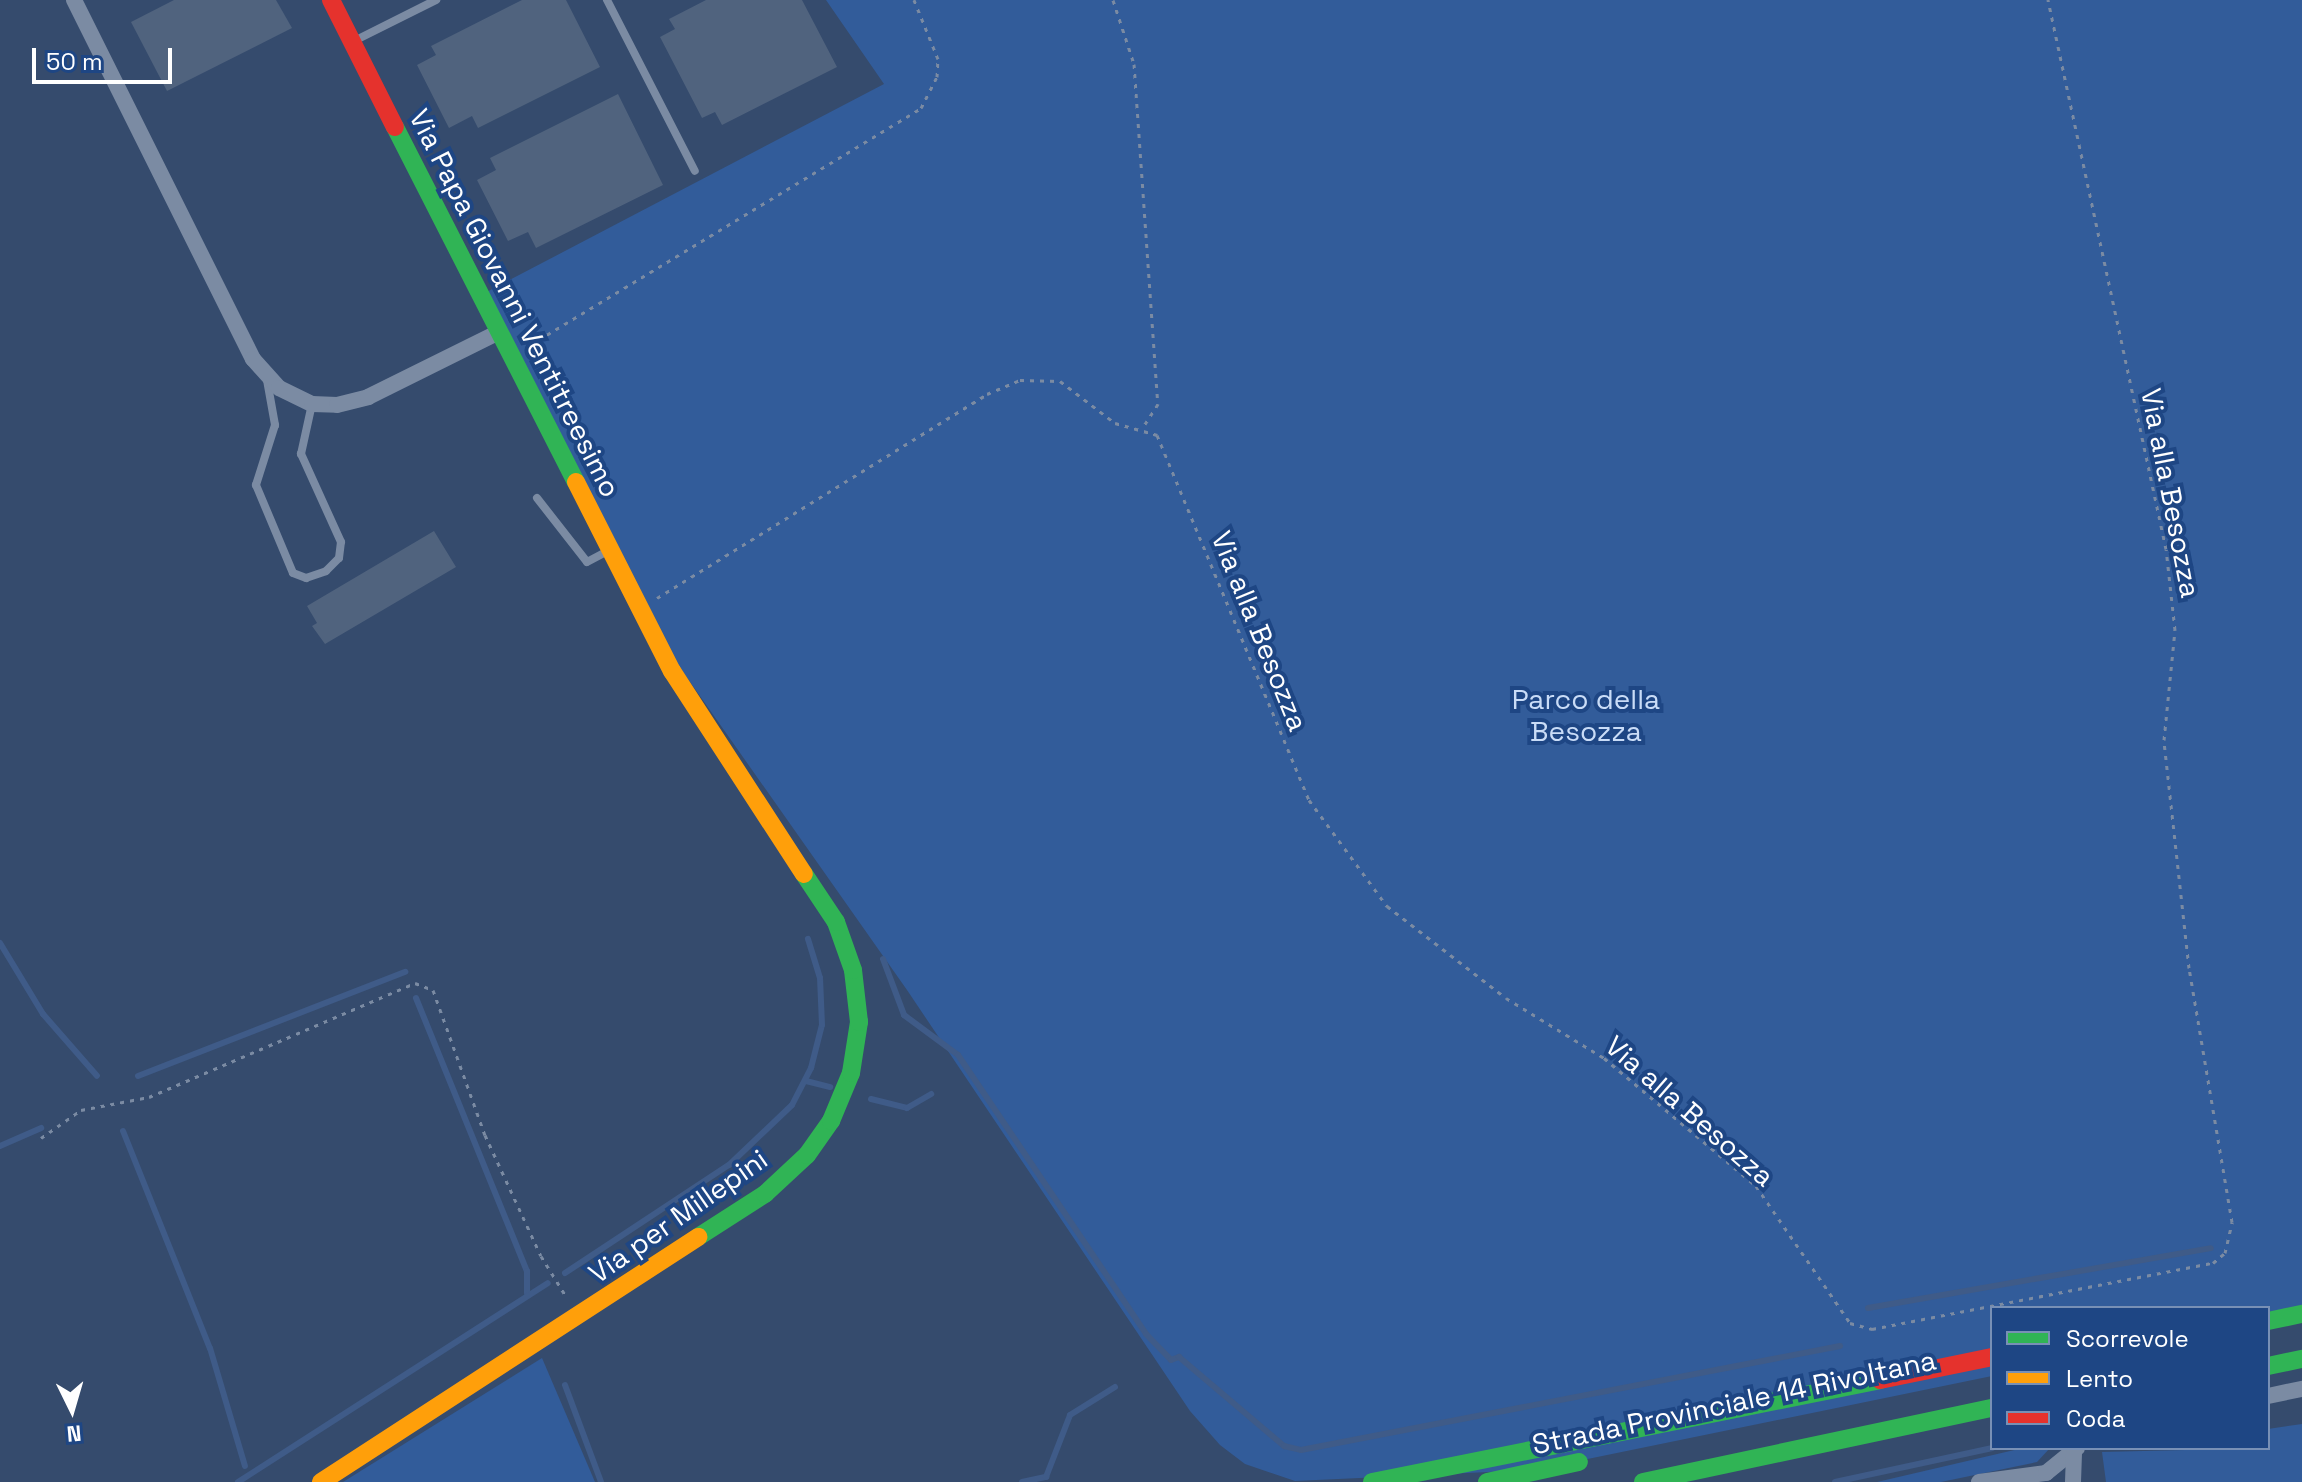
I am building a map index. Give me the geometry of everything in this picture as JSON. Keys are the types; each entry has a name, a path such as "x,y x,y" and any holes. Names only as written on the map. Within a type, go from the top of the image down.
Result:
{"main road":[{"name":"Via Papa Giovanni Ventitreesimo","path":"331,0 630,590"},
{"name":"Via per Millepini","path":"321,1482 748,1208 800,1162 840,1103 858,1032 853,970 836,922 672,671 630,590"},
{"path":"2270,1321 2302,1314"},
{"path":"2270,1350 2302,1343"},
{"path":"1372,1482 1990,1357"},
{"path":"2270,1366 2302,1359"},
{"name":"Strada Provinciale 14 Rivoltana","path":"1653,1446 1990,1377"},
{"path":"1643,1482 1990,1408"},
{"path":"1708,1482 1990,1423"},
{"name":"Strada Provinciale 14 Rivoltana","path":"1487,1482 1593,1459"}],"street":[{"path":"74,0 266,375 312,404 337,405 368,397 499,332"},
{"path":"2270,1396 2302,1389"},
{"path":"1979,1482 2046,1473 2075,1450"},
{"path":"2073,1482 2076,1450"}],"lane":[{"path":"352,42 436,0"},
{"path":"607,0 695,171"},
{"path":"266,375 275,425 256,485 293,573 306,578 332,564 341,542 301,454 312,404"},
{"path":"537,498 587,562 608,550"}],"path":[{"path":"534,345 921,108 937,77 938,59 914,0"},
{"path":"639,607 1020,380 1060,381 1115,423 1143,428 1158,404 1157,389 1134,64 1113,0"},
{"name":"Via alla Besozza","path":"1991,1306 2213,1263 2225,1253 2232,1222 2189,968 2164,740 2175,630 2166,549 2048,0"},
{"name":"Via alla Besozza","path":"1143,428 1157,435 1162,445 1309,800 1387,906 1506,998 1604,1058 1756,1186 1850,1323 1872,1329 1990,1306"},
{"path":"41,1138 81,1110 149,1097 415,983 433,990 485,1135 547,1268 581,1317"}],"green space":[{"name":"Parco della Besozza","path":"826,0 2302,0 2302,1312 2270,1312 2270,1306 1990,1306 1990,1376 1534,1470 1295,1481 1245,1464 1220,1445 1190,1411 907,990 657,635 479,296 884,84"},
{"path":"542,1358 595,1482 343,1482"},
{"path":"2302,1424 2302,1482 2106,1482 2102,1452 2270,1450 2270,1429"},
{"path":"2014,1450 2048,1450 2037,1462 1941,1482 1877,1482"}],"building":[{"path":"174,0 276,0 292,28 167,91 131,22"},
{"path":"522,0 566,0 600,67 478,128 472,116 449,128 417,65 436,55 431,46"},
{"path":"706,0 802,0 837,67 722,125 715,112 702,118 660,37 675,29 669,19"},
{"path":"618,94 663,185 536,248 528,232 508,241 477,180 496,170 490,158"},
{"path":"434,531 456,567 325,644 312,626 317,623 307,606"}],"waterway":[{"path":"565,1273 729,1165 792,1105 811,1068 822,1025 820,978 808,939"},
{"path":"0,943 43,1014 97,1076"},
{"path":"883,959 904,1015 958,1055 1146,1334 1171,1360 1179,1357 1284,1446 1301,1450 1840,1346"},
{"path":"138,1076 405,972"},
{"path":"416,998 527,1271 527,1293"},
{"path":"806,1081 830,1087"},
{"path":"871,1099 907,1108 931,1094"},
{"path":"0,1146 41,1128"},
{"path":"123,1131 210,1348 245,1466"},
{"path":"1868,1308 2211,1248"},
{"path":"238,1482 548,1283"},
{"path":"565,1385 601,1482"},
{"path":"1022,1482 1046,1477 1070,1415 1115,1387"},
{"path":"1835,1482 1990,1448"}],"traffic: fast":[{"path":"395,127 576,482"},
{"path":"698,1237 765,1194 807,1155 831,1121 851,1073 859,1022 853,970 836,922 804,874"},
{"path":"2270,1321 2302,1314"},
{"path":"2270,1366 2302,1359"},
{"path":"1372,1482 1880,1380"},
{"path":"1643,1482 1990,1408"},
{"path":"1487,1482 1579,1462"}],"traffic: slow":[{"path":"576,482 672,671 804,874"},
{"path":"321,1482 698,1237"}],"traffic: jam":[{"path":"331,0 395,127"},
{"path":"1880,1380 1990,1357"}]}
